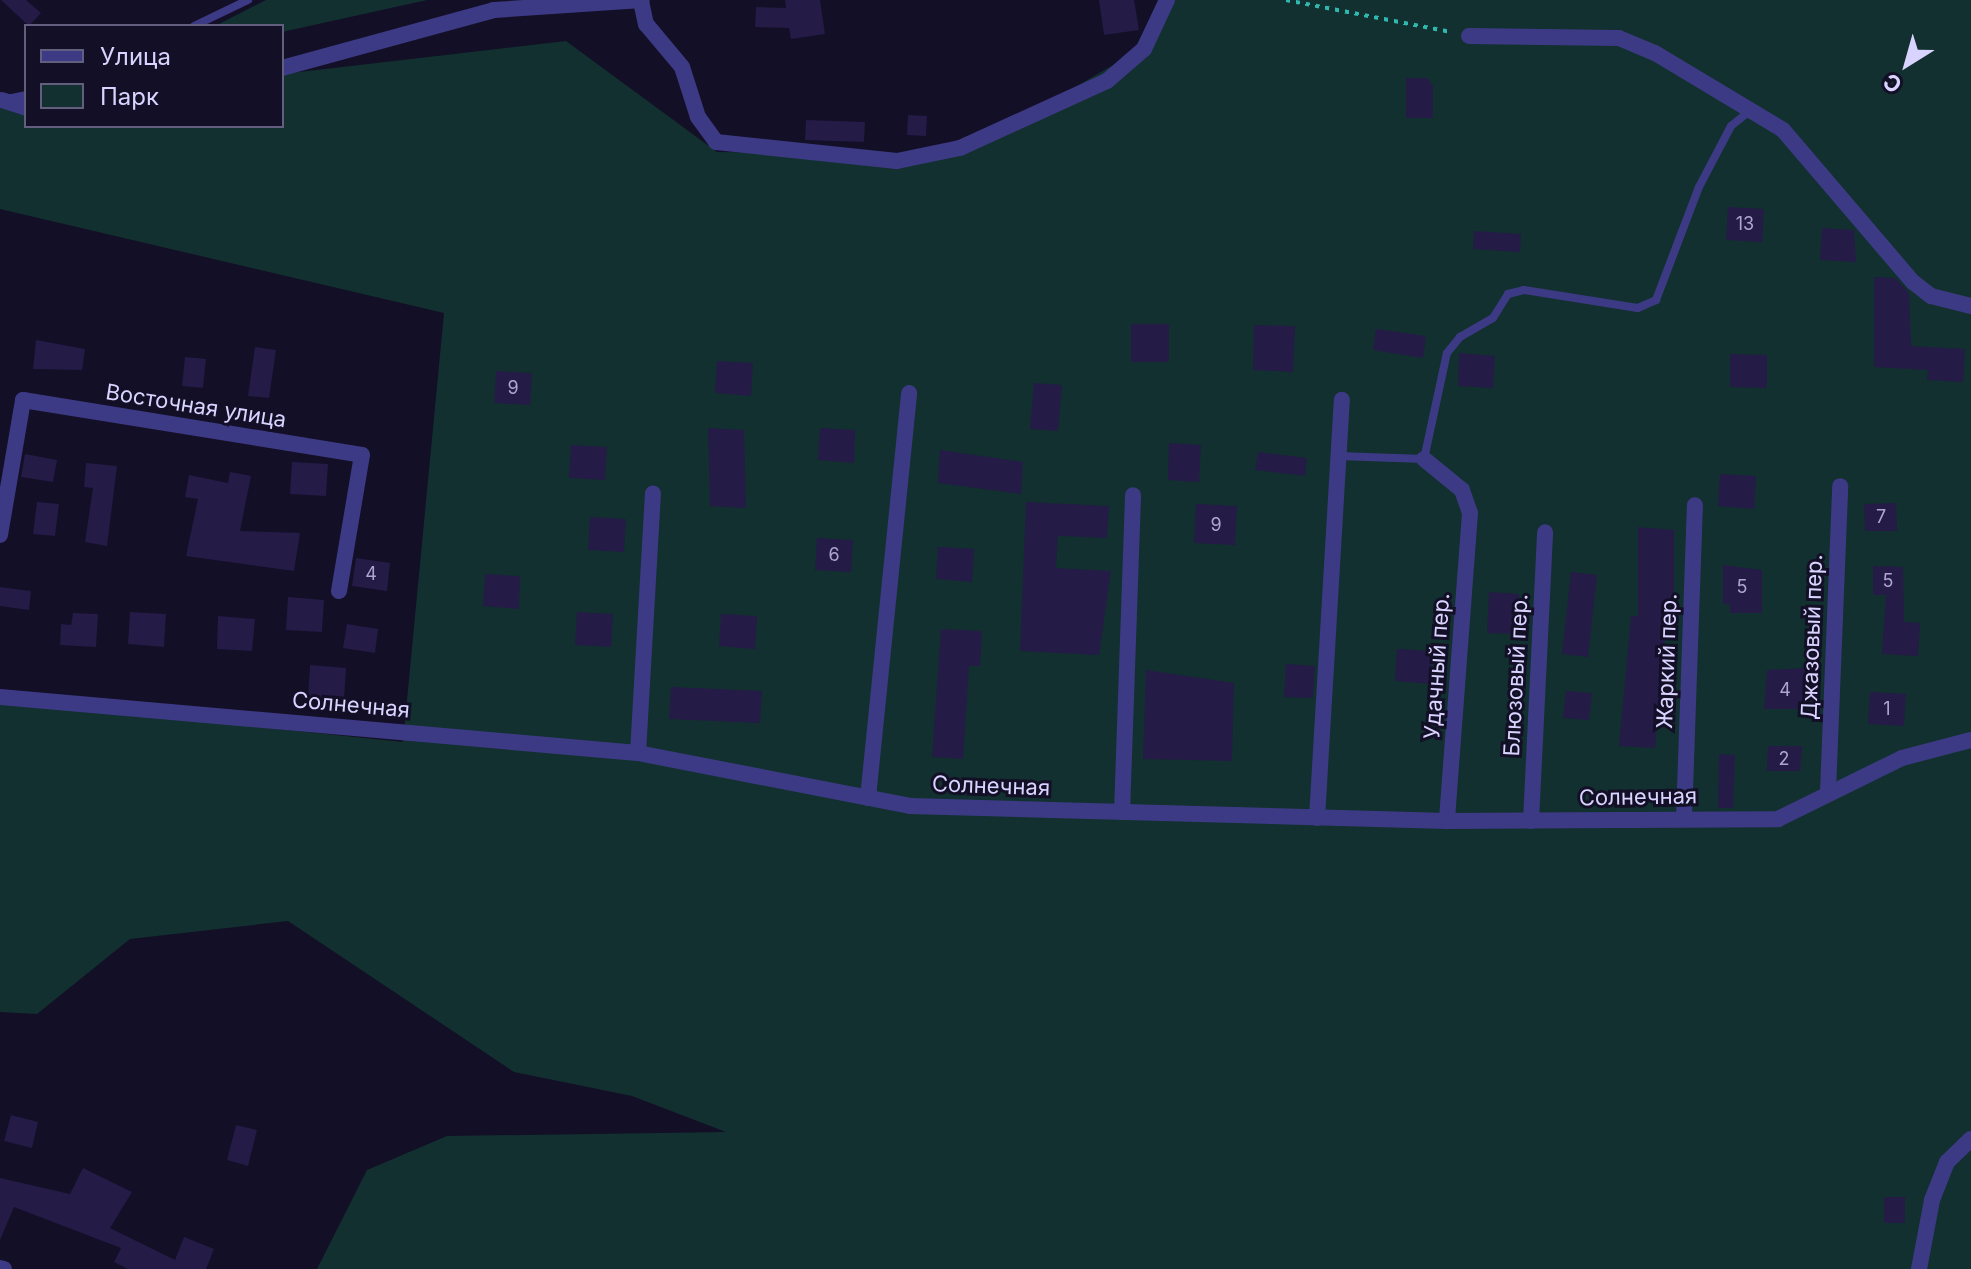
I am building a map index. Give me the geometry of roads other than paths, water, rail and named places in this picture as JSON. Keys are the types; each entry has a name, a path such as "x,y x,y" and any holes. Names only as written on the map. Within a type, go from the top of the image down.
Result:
{"street":[{"path":"284,67 494,10 641,0 646,24 682,67 698,117 716,142 897,161 960,148 1107,81 1144,49 1167,0"},
{"path":"1469,36 1619,38 1747,113 1783,130 1913,282 1931,296 1971,306"},
{"path":"1,101 24,107"},
{"path":"868,798 890,532 909,393"},
{"name":"Восточная улица","path":"0,535 23,400 362,455 339,591"},
{"path":"1317,818 1342,400"},
{"name":"Удачный пер.","path":"1424,459 1462,490 1470,513 1447,821"},
{"name":"Джазовый пер.","path":"1828,791 1840,486"},
{"path":"638,753 653,493"},
{"path":"1122,812 1133,495"},
{"name":"Жаркий пер.","path":"1684,818 1695,505"},
{"name":"Блюзовый пер.","path":"1531,821 1545,532"},
{"name":"Солнечная","path":"0,697 638,753 910,806 1447,821 1778,819 1828,791 1902,758 1971,740"},
{"path":"1919,1269 1932,1200 1947,1162 1971,1139"}],"lane":[{"path":"198,24 248,0"},
{"path":"1,101 24,95"},
{"path":"1338,456 1424,459 1447,353 1460,337 1493,318 1508,294 1524,290 1638,308 1656,300 1699,187 1731,126 1747,113"}]}
